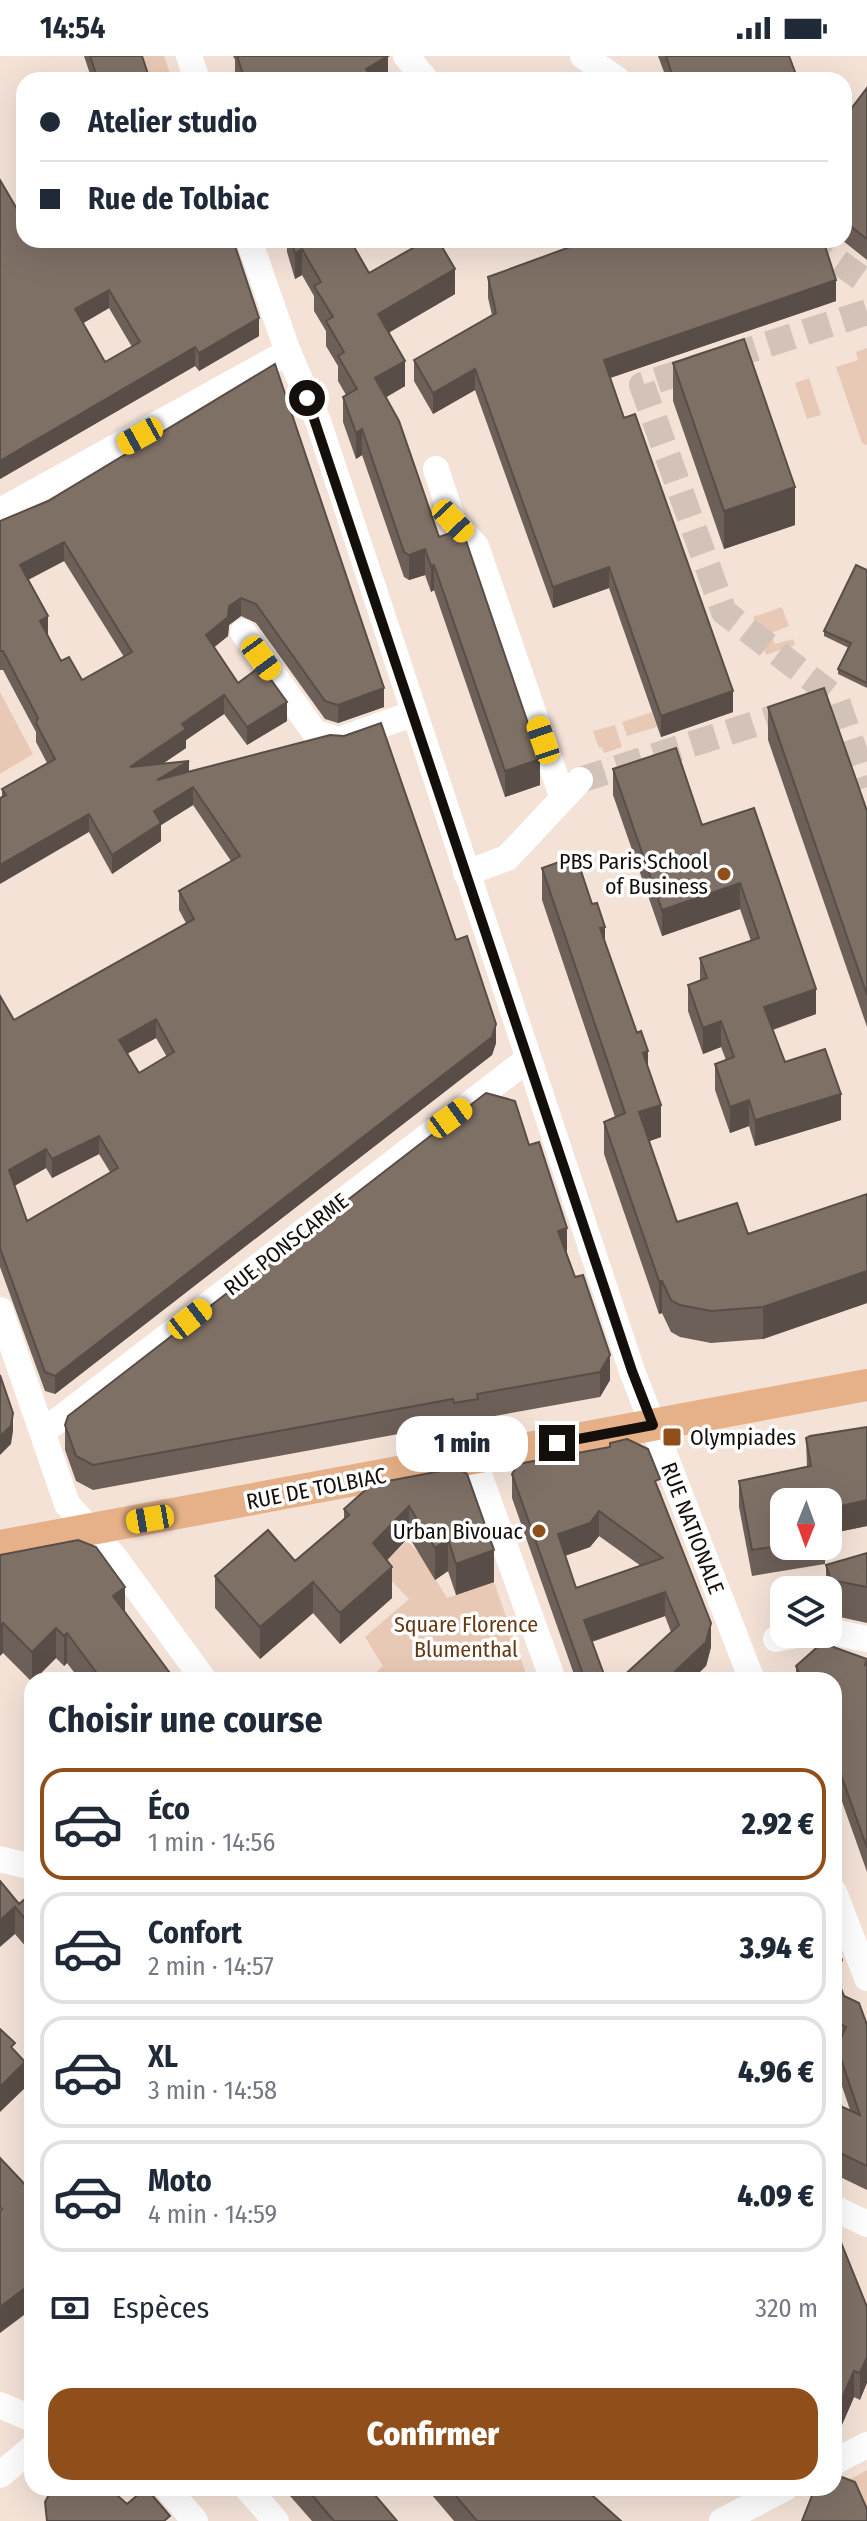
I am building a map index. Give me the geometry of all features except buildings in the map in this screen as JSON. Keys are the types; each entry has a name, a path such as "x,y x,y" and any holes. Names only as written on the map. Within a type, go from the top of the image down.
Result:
{"main road":[{"name":"RUE DE TOLBIAC","path":"0,1546 867,1385"}],"street":[{"path":"406,56 419,72"},
{"path":"583,56 606,72"},
{"name":"RUE NATIONALE","path":"252,248 288,352 318,421 412,714 632,1371 742,1672"},
{"path":"0,511 288,352"},
{"path":"436,469 453,521 476,546 571,788 507,858 466,873"},
{"path":"243,632 315,733 339,740 412,714"},
{"name":"RUE PONSCARME","path":"44,1431 528,1059"},
{"path":"0,1310 67,1504 91,1529 198,1672"},
{"path":"473,1458 550,1672"},
{"path":"842,1634 867,1639"},
{"path":"0,1859 24,1865"},
{"path":"842,1926 867,1978"},
{"path":"842,2212 867,2224"},
{"path":"0,2405 24,2417"},
{"path":"0,2427 24,2422"},
{"path":"842,2458 867,2445"},
{"path":"0,2475 24,2455"},
{"path":"174,2496 195,2521"},
{"path":"254,2496 276,2521"},
{"path":"722,2521 770,2496"}],"green space":[{"path":"136,56 164,56 169,72 141,72"},
{"path":"867,348 867,445 862,443 836,367 858,360 856,352"},
{"path":"809,378 821,415 807,419 795,383"},
{"path":"782,607 789,626 771,633 775,644 793,639 795,645 766,655 753,617"},
{"path":"0,692 33,754 0,774"},
{"path":"652,712 657,727 627,736 622,722"},
{"path":"615,725 622,747 604,753 593,731"},
{"name":"Square Florence Blumenthal","path":"407,1541 420,1554 447,1598 494,1582 525,1672 377,1672 383,1666 365,1637 409,1599 379,1568"},
{"path":"867,2470 867,2521 842,2496 842,2484"}],"tunnel":[{"path":"818,248 867,282"},
{"path":"867,312 642,385 724,612 836,698 867,787"},
{"path":"580,780 801,709"}],"place":[{"name":"PBS Paris School of Business","path":"724,874"},
{"name":"Olympiades","path":"672,1437"},
{"name":"Urban Bivouac","path":"539,1531"}],"route":[{"path":"307,398 318,421 412,714 632,1371 653,1425 557,1443"}]}
